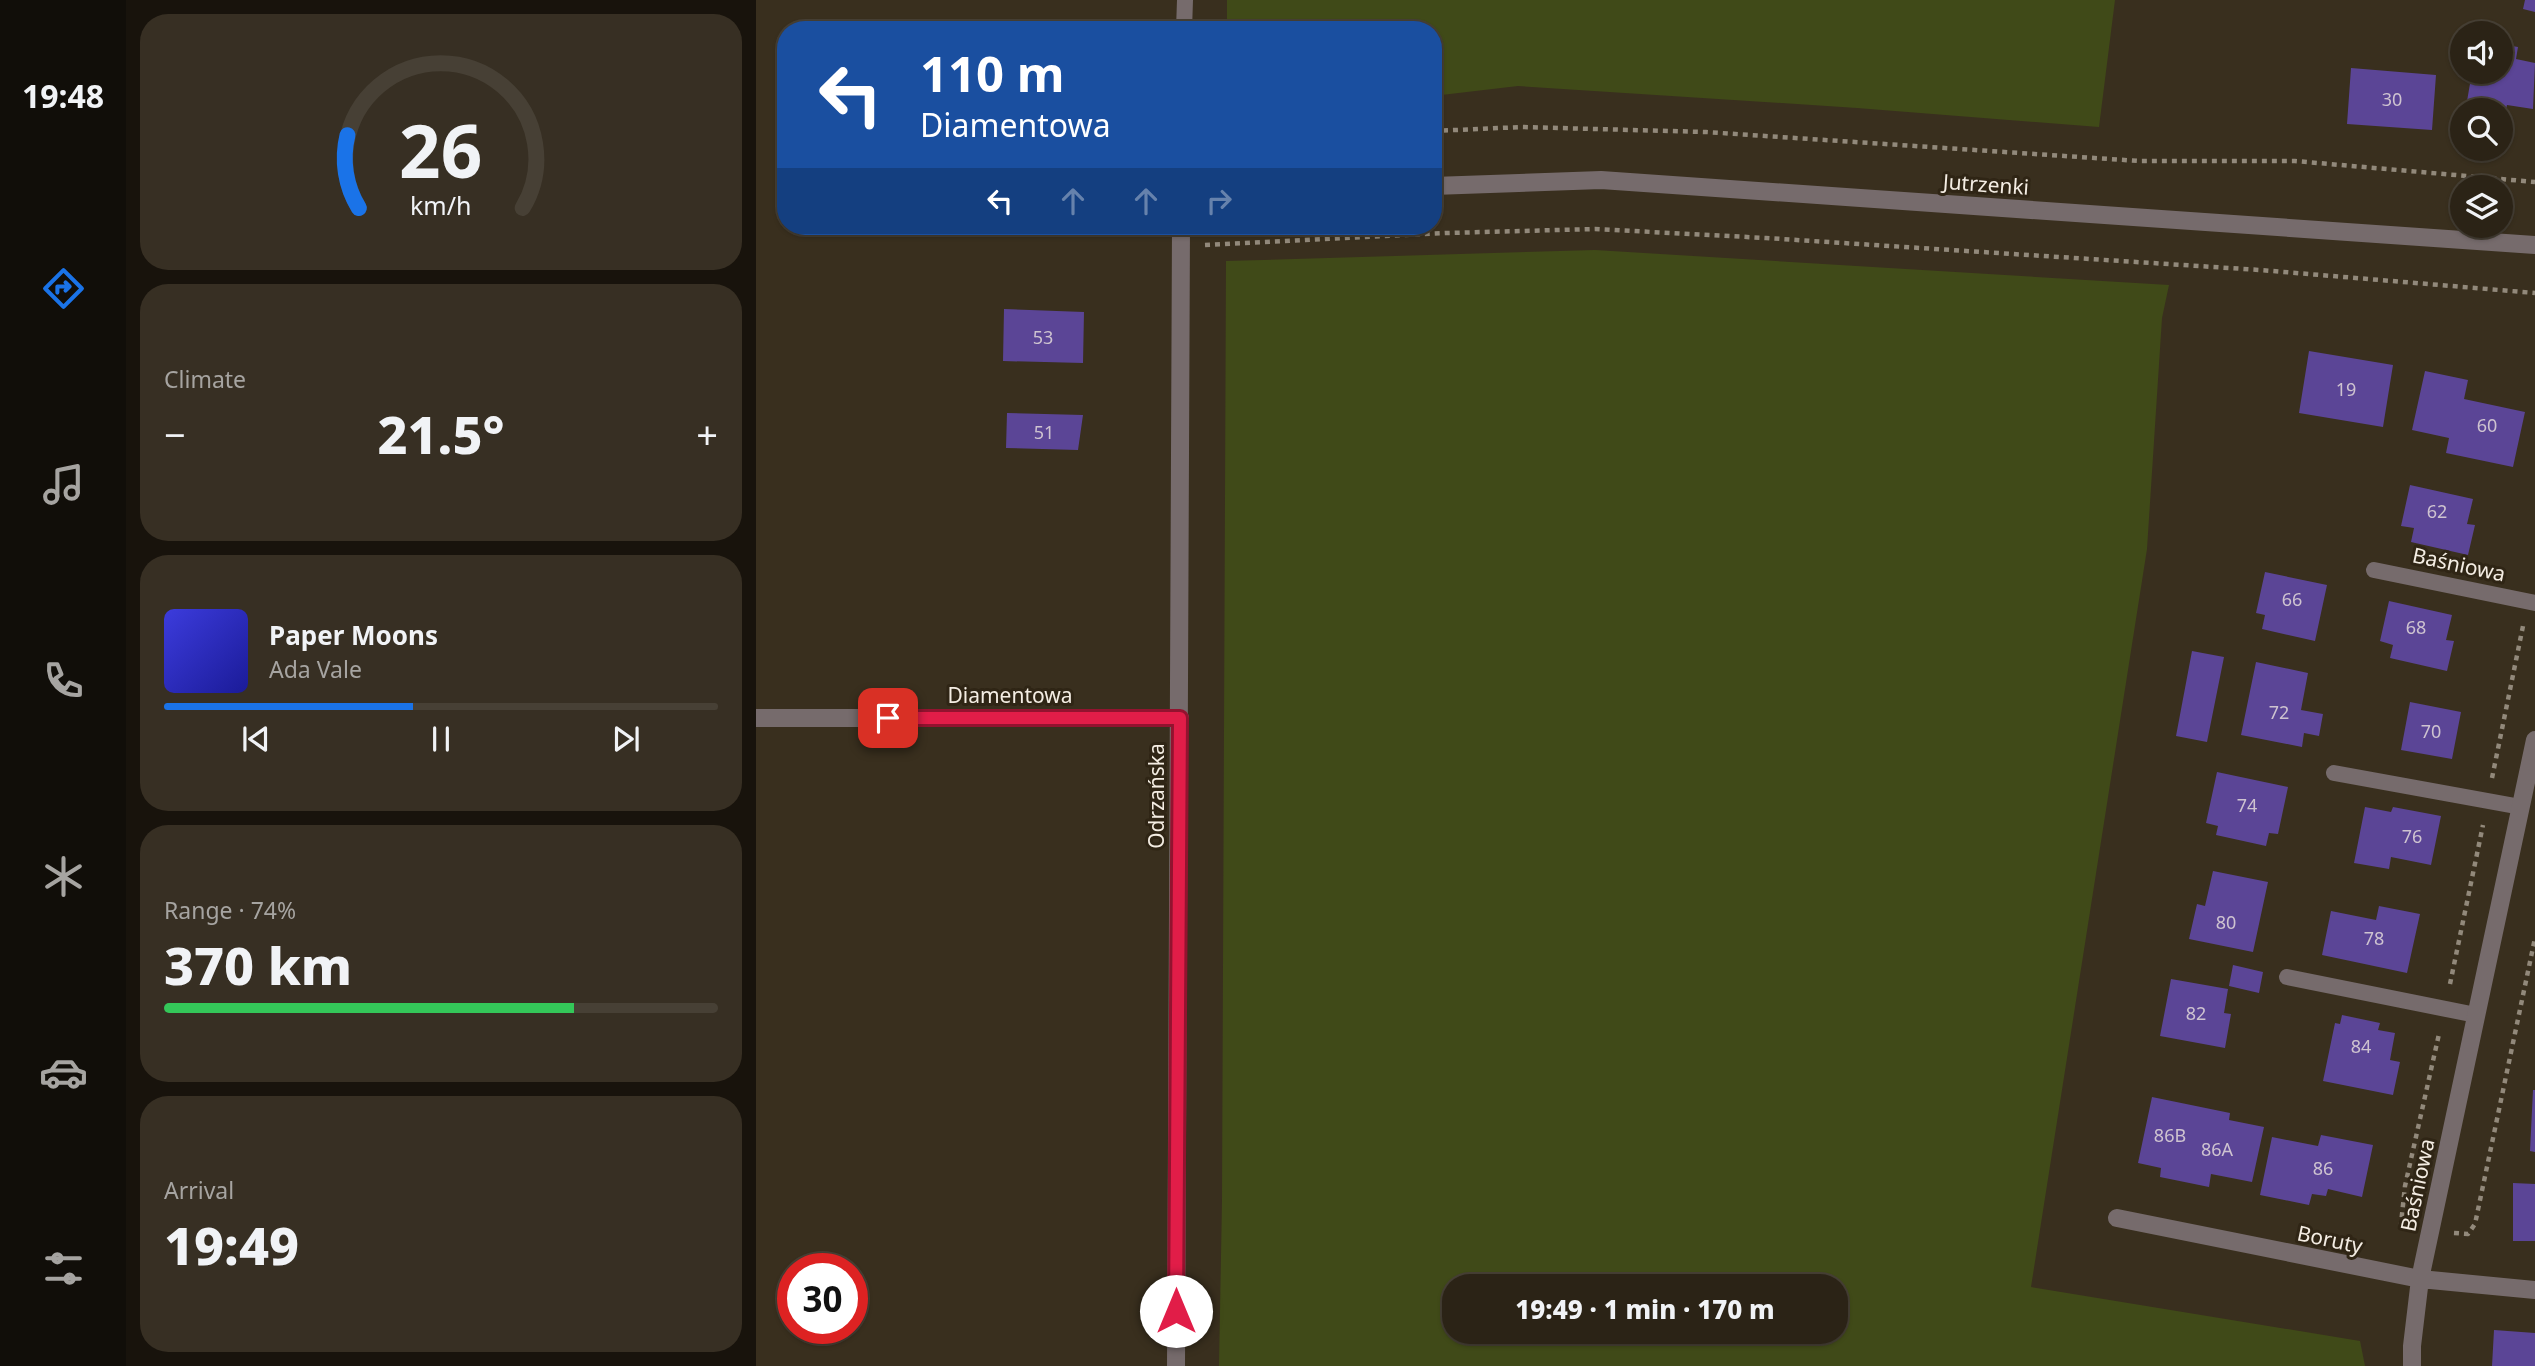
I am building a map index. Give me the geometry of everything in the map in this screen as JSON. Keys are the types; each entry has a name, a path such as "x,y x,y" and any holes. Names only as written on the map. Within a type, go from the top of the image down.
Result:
{"street":[{"name":"Jutrzenki","path":"1442,186 1601,180 2535,245"},
{"name":"Odrzańska","path":"1176,1366 1181,235"},
{"name":"Diamentowa","path":"756,718 1180,718"},
{"name":"Baśniowa","path":"2412,1366 2420,1279 2535,740"},
{"name":"Boruty","path":"2117,1219 2420,1279 2535,1290"}],"lane":[{"path":"1184,21 1185,0"},
{"name":"Baśniowa","path":"2374,570 2535,603"},
{"path":"2334,773 2521,807"},
{"path":"2287,977 2476,1015"}],"path":[{"path":"1442,131 1522,127 1706,132 2139,161 2295,161 2535,182"},
{"path":"1442,233 1595,229 1766,238 2260,270 2535,293"},
{"path":"1181,247 1398,235"}],"green space":[{"path":"1227,0 2115,0 2099,127 1518,86 1442,95 1442,21 1227,21"},
{"path":"1595,250 2169,285 2162,318 2147,549 2031,1287 2360,1341 2365,1366 1219,1366 1226,261"}],"building":[{"path":"2525,0 2535,0 2535,12 2523,9"},
{"path":"2513,46 2518,47 2516,59 2535,63 2533,109 2513,106 2513,98 2468,98 2470,84 2513,84"},
{"path":"2351,68 2436,75 2432,130 2347,124"},
{"path":"1004,309 1084,312 1083,363 1003,361"},
{"path":"2309,351 2393,365 2383,427 2299,413"},
{"path":"2425,371 2468,380 2464,399 2525,412 2513,467 2446,453 2449,438 2412,430"},
{"path":"1007,413 1083,415 1078,450 1006,448"},
{"path":"2410,485 2473,499 2467,524 2475,525 2468,555 2411,542 2414,528 2401,526"},
{"path":"2265,572 2327,585 2315,641 2262,629 2265,615 2256,613"},
{"path":"2389,601 2452,615 2446,640 2454,641 2447,671 2390,658 2393,645 2380,641"},
{"path":"2192,651 2224,657 2207,742 2176,736"},
{"path":"2256,662 2308,673 2301,710 2323,714 2319,736 2304,733 2302,747 2241,735"},
{"path":"2410,702 2461,712 2452,759 2401,750"},
{"path":"2217,772 2288,787 2278,834 2269,833 2266,846 2216,835 2218,826 2206,823"},
{"path":"2365,807 2391,812 2393,807 2441,816 2431,865 2391,857 2389,869 2354,863"},
{"path":"2213,871 2268,882 2253,952 2189,939 2197,904 2205,906"},
{"path":"2379,906 2420,914 2407,973 2322,955 2331,911 2376,920"},
{"path":"2233,965 2263,972 2259,993 2229,986"},
{"path":"2171,979 2228,989 2224,1013 2231,1014 2225,1048 2160,1036"},
{"path":"2342,1015 2380,1023 2378,1030 2395,1033 2390,1060 2400,1062 2393,1095 2323,1081 2335,1023 2340,1024"},
{"path":"2535,1090 2535,1152 2530,1151"},
{"path":"2152,1097 2230,1113 2229,1120 2264,1127 2252,1182 2211,1174 2209,1187 2160,1177 2161,1168 2138,1163"},
{"path":"2321,1135 2373,1145 2362,1197 2328,1189 2326,1196 2312,1194 2309,1205 2260,1195 2272,1137 2318,1146"},
{"path":"2513,1183 2535,1184 2535,1241 2513,1241"},
{"path":"2494,1330 2535,1333 2535,1366 2492,1366"}],"route":[{"path":"888,718 1180,718 1176,1311"}]}
